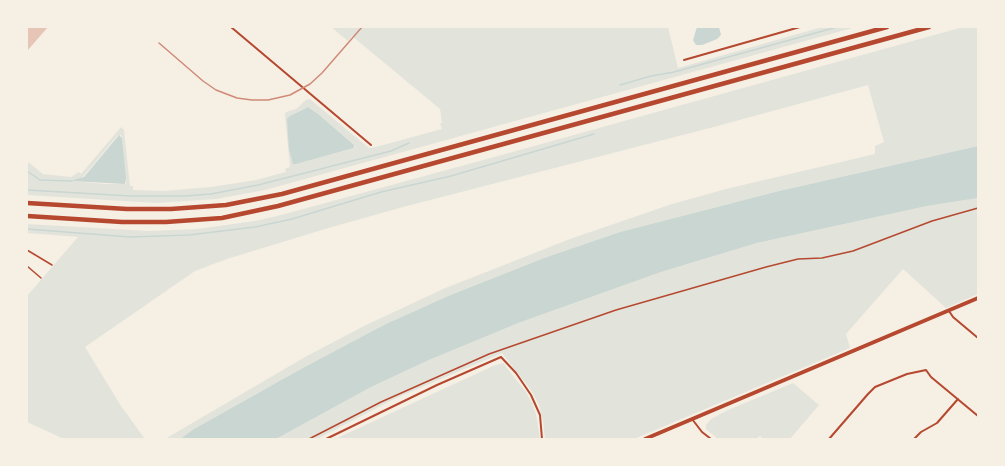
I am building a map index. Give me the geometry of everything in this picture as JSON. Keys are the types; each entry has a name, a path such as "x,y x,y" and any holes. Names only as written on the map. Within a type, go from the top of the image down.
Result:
{"highway":[{"path":"27,203 127,209 171,209 226,205 282,194 887,27"},
{"path":"27,216 122,222 166,222 222,218 256,211 929,27"}],"main road":[{"path":"645,439 978,298"}],"street":[{"path":"231,27 371,145"},
{"path":"684,60 800,27"},
{"path":"949,311 978,338"},
{"path":"326,439 437,385 501,357 516,373 531,395 540,415 542,439"},
{"path":"829,439 879,385 926,370 931,377 978,416"},
{"path":"914,439 937,423 958,399"},
{"path":"692,418 702,432 711,439"}],"lane":[{"path":"27,250 52,265"},
{"path":"27,266 41,278"}],"path":[{"path":"309,439 381,402 478,358 616,310 798,259 822,258 853,252 932,221 978,208"}],"shaded area":[{"path":"331,27 668,27 678,68 822,27 856,27 265,190 216,199 156,203 27,195 27,161 43,174 71,177 79,172 81,174 121,127 124,130 130,186 133,186 133,190 164,191 256,180 286,172 285,169 290,167 285,115 286,112 296,109 309,99 369,148 442,129 440,109 352,36 348,41","holes":["305,108 310,108 317,113 355,148 295,164 290,116","121,135 126,184 72,181 82,178 117,136"]},
{"path":"697,27 719,27 721,35 702,45 696,45 693,40"},
{"path":"963,27 978,27 978,146 779,191 620,232 544,258 395,320 299,370 180,439 165,439 305,357 443,289 570,239 672,204 875,154 875,146 884,142 868,85 325,229 195,271 85,347 121,406 145,439 64,439 27,422 27,296 78,237 27,233 27,224 149,231 197,229 255,221"},
{"path":"308,107 354,145 354,148 293,164 289,149 287,119"},
{"path":"119,135 122,138 125,184 72,181 84,177"},
{"path":"978,146 978,198 927,206 757,243 661,272 518,323 429,360 371,387 276,439 180,439 299,370 386,324 448,296 544,258 620,232 779,191"},
{"path":"978,198 978,294 946,308 903,269 846,334 850,348 634,439 545,439 539,405 531,390 502,353 394,399 317,439 276,439 371,387 429,360 517,323 661,272 757,243 927,206"},
{"path":"503,363 532,403 540,439 335,439 493,366"},
{"path":"793,383 819,405 790,439 763,439 760,436 756,439 718,439 706,429 711,419 728,410"}],"building":[{"path":"27,27 48,27 27,51"}],"waterway":[{"path":"620,85 837,27"},
{"path":"27,229 130,237 189,235 255,227 292,219 381,192 451,176 594,134"},
{"path":"27,190 131,196 211,194 258,185 391,151 409,143"},
{"path":"27,171 40,180 72,181"}],"railway":[{"path":"159,43 216,90 237,98 268,100 290,95 310,84 362,27"}]}
